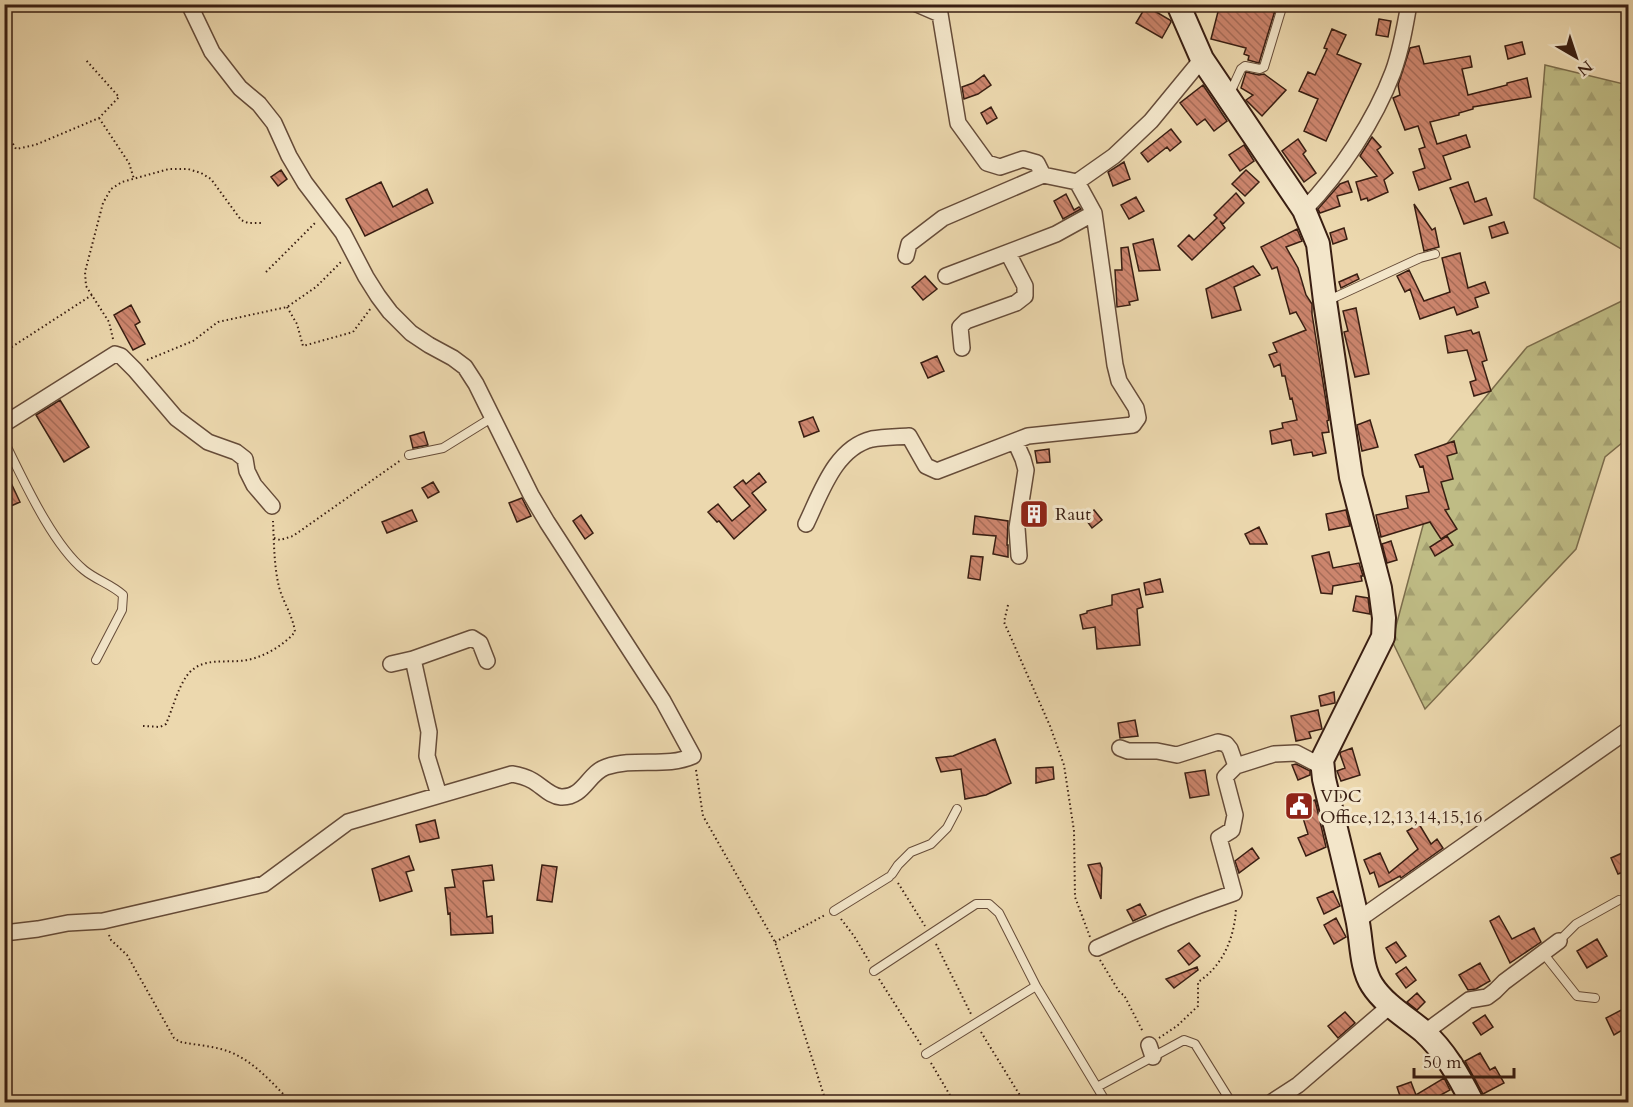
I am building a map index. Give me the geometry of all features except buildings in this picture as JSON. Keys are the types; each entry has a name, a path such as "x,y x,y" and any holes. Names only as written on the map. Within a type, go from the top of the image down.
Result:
{"main road":[{"path":"1178,4 1202,59 1304,210 1318,244 1324,301 1351,477 1380,588 1384,618 1383,637 1322,760 1324,779 1358,920 1366,970 1372,985 1391,1005 1424,1033 1455,1070 1473,1102"}],"street":[{"path":"4,933 38,930 68,923 103,921 264,884 348,822 512,774 536,782 550,794 561,797 571,796 582,790 599,771 607,767 637,761 681,761 693,756 663,701 531,495 476,384 465,367 411,333 381,300 352,250 300,174 274,123 259,104 240,88 212,52 189,4"},
{"path":"917,4 940,14 958,123 969,141 987,163 1000,167 1023,159 1037,163 1043,175"},
{"path":"1304,210 1321,192 1369,124 1393,72 1409,4"},
{"path":"906,256 909,244 943,218 1043,175 1077,182 1114,156 1151,121 1202,59"},
{"path":"806,524 832,470 850,451 871,440 909,436 926,466 937,471 1028,435 1133,425 1138,418 1136,408 1119,381 1115,365 1094,213 1077,182"},
{"path":"946,276 1056,234 1094,213"},
{"path":"962,348 960,327 966,321 1017,303 1024,296 1025,286 1008,252"},
{"path":"4,424 115,354 121,356 133,368 176,418 208,442 236,452 244,459 254,486 272,506"},
{"path":"1015,441 1026,470 1017,528 1018,556"},
{"path":"391,664 413,659 472,638 480,643 488,662"},
{"path":"413,659 429,732 427,756 439,795"},
{"path":"1358,920 1629,730"},
{"path":"1120,748 1128,751 1157,751 1177,755 1218,742 1226,744 1230,749 1236,766"},
{"path":"1097,948 1178,912 1234,893 1219,838 1232,830 1234,823 1235,815 1225,777 1236,766 1274,754 1296,753 1323,767"},
{"path":"1424,1033 1469,1000 1487,997 1558,941"},
{"path":"1272,1102 1298,1085 1391,1005"}],"lane":[{"path":"1228,97 1241,69 1245,66 1260,69 1264,67 1283,4"},
{"path":"1324,301 1420,258 1435,254"},
{"path":"409,455 443,448 493,417"},
{"path":"4,441 35,501 67,554 85,571 113,586 123,595 122,610 96,660"},
{"path":"834,910 891,876 911,852 931,844 947,828 957,808"},
{"path":"1558,941 1576,924 1619,900"},
{"path":"874,970 976,904 989,904 999,912 1036,986 1106,1102"},
{"path":"1543,953 1577,996 1595,998"},
{"path":"926,1054 1036,986"},
{"path":"1097,1087 1151,1051 1184,1040 1195,1044 1231,1102"}],"path":[{"path":"4,128 16,148 35,145 99,118 119,97 85,59"},
{"path":"99,118 129,163 134,179"},
{"path":"115,354 109,322 86,286 85,272 102,203 111,189 123,182 169,169 188,170 201,173 211,179 241,220 248,223 261,223"},
{"path":"266,272 327,212"},
{"path":"133,368 155,356 193,341 218,322 287,307 316,287 352,250"},
{"path":"4,352 92,295"},
{"path":"287,307 297,324 303,346 353,332 364,315 381,300"},
{"path":"274,538 280,540 293,536 409,455"},
{"path":"143,726 160,728 166,724 185,679 191,671 203,663 248,660 268,652 290,638 295,632 280,589 276,569 272,506"},
{"path":"1008,605 1004,622 1050,726 1064,765 1074,831 1075,897 1101,962 1128,1002 1151,1051 1198,1006 1198,982 1212,974 1227,950 1236,915 1237,904 1234,893"},
{"path":"693,756 703,816 775,942 826,1102"},
{"path":"891,876 930,933 976,1023 1024,1102"},
{"path":"775,942 834,910 854,936 954,1102"},
{"path":"103,921 111,940 127,955 174,1038 180,1042 228,1051 242,1058 265,1074 291,1102"},
{"path":"4,1013 10,1025 4,1036"}],"green space":[{"path":"1545,65 1628,85 1628,253 1534,198"},
{"path":"1628,282 1628,438 1605,457 1576,549 1425,709 1392,641 1444,447 1527,347 1626,299"}],"place":[{"name":"Raut","path":"1034,514"},
{"name":"VDC Office,12,13,14,15,16","path":"1299,806"}]}
